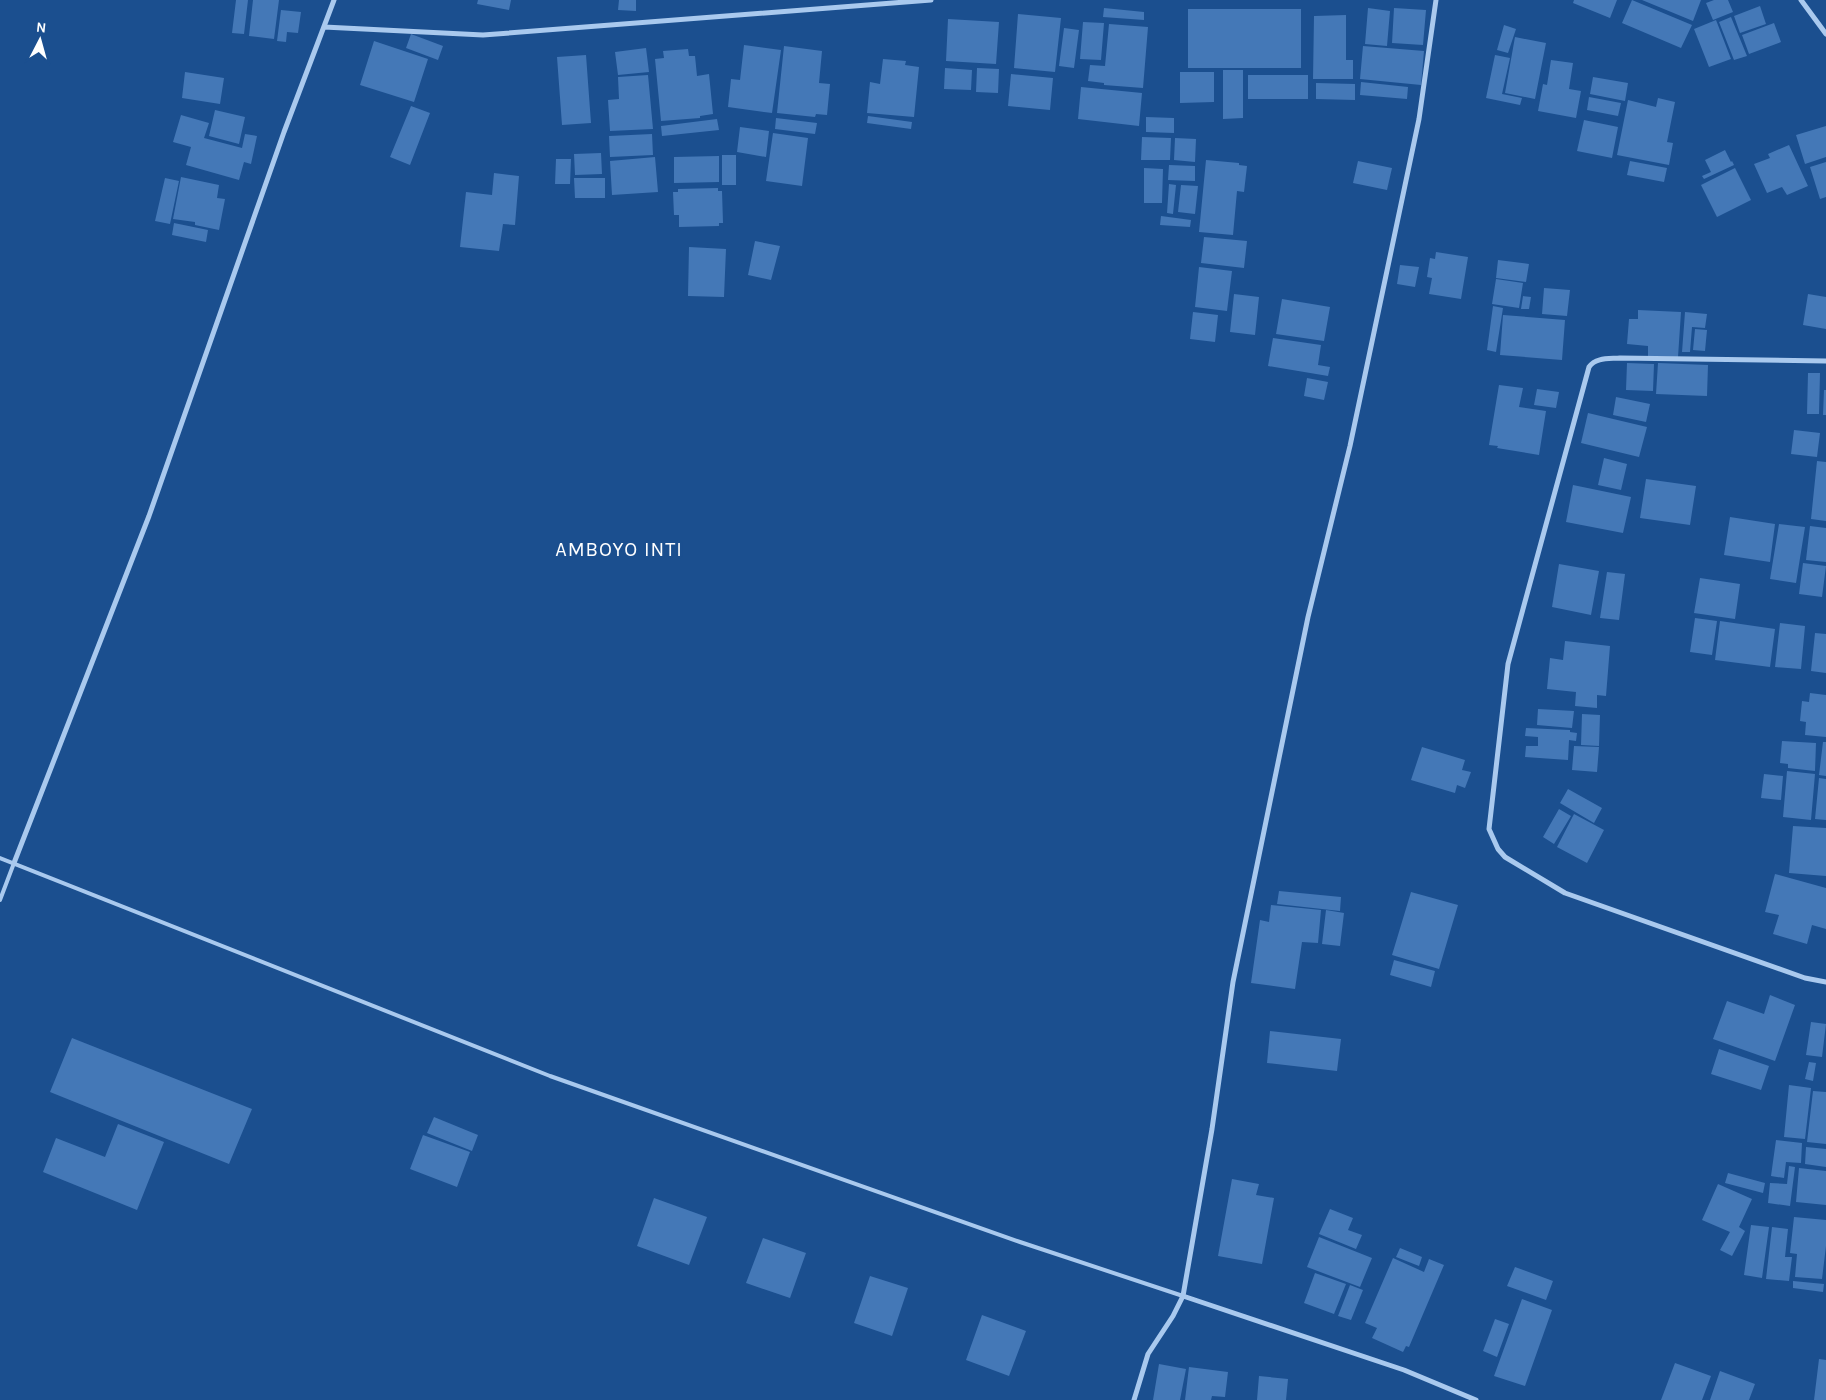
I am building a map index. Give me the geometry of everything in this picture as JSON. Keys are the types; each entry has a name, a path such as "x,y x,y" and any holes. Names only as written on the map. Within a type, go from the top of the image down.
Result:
{"street":[{"path":"14,863 149,516 284,132 334,0"},
{"path":"324,27 483,36 931,0"},
{"path":"1134,1400 1148,1354 1173,1316 1183,1296 1212,1129 1233,982 1308,617 1350,446 1419,119 1436,0"},
{"path":"1801,0 1826,34"},
{"path":"1826,361 1620,358 1592,362 1583,385 1508,664 1489,829 1498,849 1505,857 1565,893 1805,978 1826,982"},
{"path":"1183,1296 1404,1370 1476,1400"}],"lane":[{"path":"0,858 550,1076 1020,1242 1183,1296"},
{"path":"0,900 14,863"}],"building":[{"path":"236,0 248,0 244,34 232,33"},
{"path":"253,0 279,0 274,39 249,36"},
{"path":"478,0 511,0 509,10 477,4"},
{"path":"619,0 636,0 636,11 618,10"},
{"path":"1574,0 1617,0 1610,18 1573,3"},
{"path":"1632,0 1692,25 1681,48 1622,23"},
{"path":"1642,0 1701,0 1693,21"},
{"path":"1714,0 1728,0 1733,12 1713,20 1706,3"},
{"path":"1760,6 1766,24 1740,33 1734,16"},
{"path":"1104,8 1144,12 1144,20 1103,17"},
{"path":"1368,8 1390,11 1387,46 1365,44"},
{"path":"1394,8 1426,10 1423,45 1392,43"},
{"path":"1188,9 1301,9 1301,68 1188,68"},
{"path":"281,10 301,12 298,33 287,32 286,42 277,41"},
{"path":"1018,14 1061,18 1055,72 1014,68"},
{"path":"1346,15 1346,60 1353,60 1353,79 1313,79 1314,16"},
{"path":"1731,17 1747,56 1734,60 1719,22"},
{"path":"948,19 999,22 996,64 946,61"},
{"path":"1716,20 1731,59 1709,67 1694,29"},
{"path":"1083,22 1104,23 1101,60 1080,59"},
{"path":"1774,23 1781,42 1749,54 1742,35"},
{"path":"1109,24 1148,27 1143,88 1104,85 1104,83 1088,81 1090,65 1105,66"},
{"path":"1504,25 1516,29 1508,53 1497,50"},
{"path":"1064,28 1079,30 1074,68 1059,66"},
{"path":"411,34 443,46 438,60 406,48"},
{"path":"1515,37 1546,43 1535,99 1505,93"},
{"path":"374,41 428,59 414,102 360,85"},
{"path":"744,45 781,50 772,113 728,107 731,79 740,80"},
{"path":"784,46 822,51 819,83 830,84 827,115 816,114 815,117 777,113"},
{"path":"1363,46 1424,51 1421,85 1360,79"},
{"path":"646,48 649,72 618,75 615,52"},
{"path":"688,49 689,56 695,56 697,76 709,74 713,114 700,116 700,118 661,121 655,59 664,58 663,51"},
{"path":"586,55 591,123 562,125 557,57"},
{"path":"1495,55 1510,58 1502,94 1522,98 1520,105 1486,98"},
{"path":"883,59 906,61 905,65 919,67 914,117 867,113 870,82 880,84"},
{"path":"1551,60 1573,63 1569,89 1581,91 1576,118 1538,111 1543,84 1547,85"},
{"path":"945,68 972,70 971,90 944,89"},
{"path":"977,68 999,69 998,93 976,92"},
{"path":"1223,70 1243,70 1243,118 1223,119"},
{"path":"185,72 224,78 220,104 182,98"},
{"path":"1180,72 1214,72 1214,102 1180,103"},
{"path":"1011,74 1053,78 1050,110 1008,106"},
{"path":"648,75 653,129 610,131 608,100 619,99 618,77"},
{"path":"1248,75 1308,75 1308,99 1248,99"},
{"path":"1593,77 1628,83 1625,101 1590,94"},
{"path":"1361,82 1408,87 1407,99 1360,95"},
{"path":"1316,83 1355,84 1355,100 1316,99"},
{"path":"1081,87 1142,93 1139,126 1078,119"},
{"path":"1589,97 1621,103 1618,116 1587,110"},
{"path":"1658,98 1675,102 1667,142 1673,143 1669,165 1617,155 1628,100 1656,107"},
{"path":"411,106 430,113 410,165 390,157"},
{"path":"215,110 245,117 239,144 209,136"},
{"path":"181,115 209,123 204,138 242,148 245,134 257,136 251,164 244,162 239,180 186,165 191,147 173,142"},
{"path":"868,116 912,122 911,129 867,123"},
{"path":"1146,117 1174,118 1174,133 1146,132"},
{"path":"776,118 817,123 815,134 775,129"},
{"path":"717,119 719,130 662,136 661,126"},
{"path":"1584,120 1618,127 1612,158 1577,151"},
{"path":"1826,126 1826,157 1805,164 1796,135"},
{"path":"740,127 769,131 766,157 737,152"},
{"path":"773,133 808,138 802,186 766,181"},
{"path":"652,134 653,155 610,157 609,136"},
{"path":"1142,137 1171,138 1170,160 1141,160"},
{"path":"1175,138 1196,139 1195,162 1174,160"},
{"path":"1789,145 1808,186 1787,195 1782,187 1767,193 1754,164 1770,158 1768,154"},
{"path":"1725,150 1734,165 1704,179 1702,176 1711,172 1705,160"},
{"path":"601,153 602,174 575,175 574,154"},
{"path":"722,155 736,155 736,185 722,185"},
{"path":"719,156 719,182 674,183 674,157"},
{"path":"655,157 658,192 612,195 610,161"},
{"path":"556,159 571,159 570,184 555,184"},
{"path":"1206,160 1239,163 1239,165 1247,166 1244,192 1237,191 1233,235 1199,232"},
{"path":"1358,161 1392,168 1387,190 1353,183"},
{"path":"1630,161 1667,168 1664,182 1627,175"},
{"path":"1826,162 1826,197 1820,199 1810,167"},
{"path":"1169,165 1195,166 1195,181 1168,180"},
{"path":"1144,168 1163,169 1162,203 1144,203"},
{"path":"1735,168 1751,200 1717,217 1701,185"},
{"path":"494,173 519,176 515,225 503,224 499,251 460,247 466,192 492,195"},
{"path":"181,177 219,185 217,198 225,199 219,230 195,225 195,222 173,219"},
{"path":"165,178 179,181 170,224 155,221"},
{"path":"574,178 605,178 605,198 575,198"},
{"path":"1169,184 1176,185 1173,214 1167,213"},
{"path":"1181,185 1198,186 1195,214 1178,212"},
{"path":"718,188 718,191 722,191 723,223 719,223 719,226 679,227 679,215 674,215 673,192 678,192 678,189"},
{"path":"1161,216 1191,220 1190,227 1160,225"},
{"path":"174,223 208,230 206,242 172,235"},
{"path":"1204,237 1247,241 1244,268 1201,263"},
{"path":"755,241 780,246 771,280 748,275"},
{"path":"689,247 726,249 724,297 688,296"},
{"path":"1436,252 1468,257 1461,299 1429,294 1432,278 1427,277 1430,258 1435,259"},
{"path":"1498,260 1529,264 1526,282 1496,278"},
{"path":"1400,265 1419,267 1415,287 1397,284"},
{"path":"1199,267 1232,271 1227,311 1195,307"},
{"path":"1496,279 1523,283 1519,308 1492,304"},
{"path":"1544,288 1570,290 1567,316 1542,314"},
{"path":"1234,294 1259,297 1255,335 1230,332"},
{"path":"1808,294 1826,297 1826,329 1803,325"},
{"path":"1523,296 1531,297 1529,309 1521,309"},
{"path":"1282,299 1330,307 1324,341 1276,334"},
{"path":"1493,306 1503,308 1496,352 1487,350"},
{"path":"1638,310 1681,312 1678,357 1648,356 1648,346 1627,344 1629,319 1638,319"},
{"path":"1193,312 1218,315 1215,342 1190,339"},
{"path":"1685,312 1707,314 1705,328 1692,327 1690,352 1682,352"},
{"path":"1503,315 1565,320 1562,360 1500,355"},
{"path":"1695,329 1707,330 1705,351 1693,350"},
{"path":"1273,338 1321,345 1318,365 1330,367 1328,376 1268,366"},
{"path":"1627,363 1654,364 1653,391 1626,390"},
{"path":"1658,363 1708,365 1707,396 1656,394"},
{"path":"1808,373 1820,373 1819,414 1807,414"},
{"path":"1307,378 1328,382 1324,400 1304,396"},
{"path":"1499,385 1523,388 1519,407 1546,411 1539,455 1489,445"},
{"path":"1537,389 1559,392 1556,408 1534,405"},
{"path":"1824,390 1826,390 1826,415 1823,415"},
{"path":"1616,397 1650,404 1646,422 1613,415"},
{"path":"1588,413 1647,427 1639,457 1581,443"},
{"path":"1794,430 1820,433 1817,457 1791,454"},
{"path":"1604,458 1627,464 1621,490 1598,485"},
{"path":"1817,461 1826,462 1826,521 1811,519"},
{"path":"1646,479 1696,486 1690,525 1640,518"},
{"path":"1573,485 1631,497 1623,533 1566,522"},
{"path":"1730,517 1775,524 1770,562 1724,555"},
{"path":"1779,524 1805,527 1796,583 1770,579"},
{"path":"1810,526 1826,528 1826,562 1806,560"},
{"path":"1803,563 1826,566 1822,597 1799,594"},
{"path":"1559,564 1599,571 1591,615 1552,607"},
{"path":"1607,572 1625,574 1619,620 1600,618"},
{"path":"1700,578 1740,584 1735,619 1694,613"},
{"path":"1695,618 1717,621 1712,655 1690,652"},
{"path":"1720,621 1775,629 1770,667 1715,660"},
{"path":"1780,623 1805,626 1801,669 1775,667"},
{"path":"1815,633 1826,634 1826,673 1811,671"},
{"path":"1565,641 1610,646 1606,696 1597,695 1597,708 1575,706 1576,692 1547,689 1550,658 1563,660"},
{"path":"1810,693 1826,695 1826,737 1805,735 1806,722 1800,721 1802,701 1809,702"},
{"path":"1538,709 1574,711 1572,728 1537,725"},
{"path":"1582,714 1600,715 1599,746 1581,745"},
{"path":"1526,728 1570,730 1570,732 1577,733 1576,741 1569,740 1568,760 1525,757 1526,746 1538,746 1538,737 1525,736"},
{"path":"1782,741 1816,743 1815,771 1788,768 1788,764 1780,763"},
{"path":"1823,742 1826,742 1826,776 1819,775"},
{"path":"1574,746 1599,747 1597,772 1572,770"},
{"path":"1422,747 1465,760 1462,770 1471,772 1465,788 1457,785 1455,793 1411,780"},
{"path":"1787,771 1815,774 1811,820 1783,817"},
{"path":"1764,774 1783,776 1781,800 1761,798"},
{"path":"1819,778 1826,779 1826,820 1815,819"},
{"path":"1568,789 1602,808 1594,823 1560,803"},
{"path":"1559,809 1571,816 1554,844 1543,837"},
{"path":"1574,814 1604,830 1587,863 1557,847"},
{"path":"1793,826 1826,828 1826,876 1789,873"},
{"path":"1775,874 1826,888 1826,929 1812,925 1807,944 1773,934 1779,915 1765,912"},
{"path":"1279,891 1341,897 1340,911 1277,904"},
{"path":"1411,892 1458,905 1439,969 1392,955"},
{"path":"1271,905 1321,910 1318,943 1302,942 1295,989 1251,983 1260,920 1269,922"},
{"path":"1326,910 1344,913 1340,946 1322,944"},
{"path":"1394,960 1435,971 1431,987 1390,975"},
{"path":"1770,995 1795,1005 1775,1061 1713,1039 1727,1001 1764,1014"},
{"path":"1811,1022 1826,1024 1822,1057 1806,1055"},
{"path":"1270,1031 1341,1039 1337,1071 1267,1063"},
{"path":"72,1038 252,1109 229,1164 50,1092"},
{"path":"1719,1049 1769,1066 1761,1090 1711,1074"},
{"path":"1809,1062 1816,1063 1813,1081 1805,1079"},
{"path":"1789,1085 1811,1088 1805,1139 1784,1137"},
{"path":"1813,1091 1826,1092 1826,1144 1807,1142"},
{"path":"434,1117 478,1135 472,1151 427,1133"},
{"path":"118,1124 164,1142 137,1210 43,1172 56,1138 105,1157"},
{"path":"423,1135 470,1152 457,1187 410,1169"},
{"path":"1776,1140 1802,1143 1801,1163 1786,1162 1784,1178 1771,1176"},
{"path":"1806,1147 1826,1149 1826,1167 1805,1164"},
{"path":"1789,1166 1795,1167 1790,1206 1768,1203 1770,1183 1787,1184"},
{"path":"1799,1168 1826,1171 1826,1205 1796,1202"},
{"path":"1728,1173 1765,1183 1763,1193 1725,1183"},
{"path":"1232,1179 1259,1184 1256,1195 1274,1198 1262,1264 1218,1256"},
{"path":"1718,1184 1752,1199 1739,1227 1745,1231 1732,1256 1720,1250 1730,1232 1702,1220"},
{"path":"654,1198 707,1217 689,1265 637,1246"},
{"path":"1330,1209 1353,1218 1348,1230 1362,1235 1356,1249 1319,1234"},
{"path":"1794,1217 1826,1220 1826,1246 1822,1279 1795,1277 1797,1254 1790,1253"},
{"path":"1751,1225 1769,1227 1762,1278 1744,1275"},
{"path":"1772,1227 1788,1229 1785,1257 1792,1257 1789,1281 1766,1279"},
{"path":"1319,1237 1372,1258 1360,1287 1307,1267"},
{"path":"763,1238 806,1253 790,1298 746,1283"},
{"path":"1400,1248 1422,1257 1419,1266 1396,1257"},
{"path":"1393,1258 1424,1272 1429,1259 1444,1265 1409,1347 1406,1346 1403,1352 1372,1338 1377,1328 1365,1323"},
{"path":"1515,1267 1553,1281 1546,1300 1507,1286"},
{"path":"1315,1273 1346,1284 1334,1314 1304,1303"},
{"path":"870,1276 908,1288 892,1336 854,1323"},
{"path":"1793,1281 1824,1284 1823,1292 1793,1288"},
{"path":"1350,1285 1363,1290 1351,1320 1338,1316"},
{"path":"1522,1299 1552,1310 1525,1386 1494,1376"},
{"path":"982,1315 1026,1331 1009,1376 966,1360"},
{"path":"1495,1319 1509,1324 1497,1357 1483,1351"},
{"path":"1819,1359 1826,1360 1826,1400 1814,1400"},
{"path":"1675,1363 1711,1376 1702,1400 1661,1400"},
{"path":"1159,1364 1186,1369 1180,1400 1153,1400"},
{"path":"1189,1367 1228,1372 1225,1397 1212,1396 1211,1400 1185,1400"},
{"path":"1720,1371 1755,1384 1749,1400 1710,1400"},
{"path":"1259,1376 1288,1379 1286,1400 1257,1400"}],"district":[{"name":"AMBOYO INTI","path":"619,549"}]}
